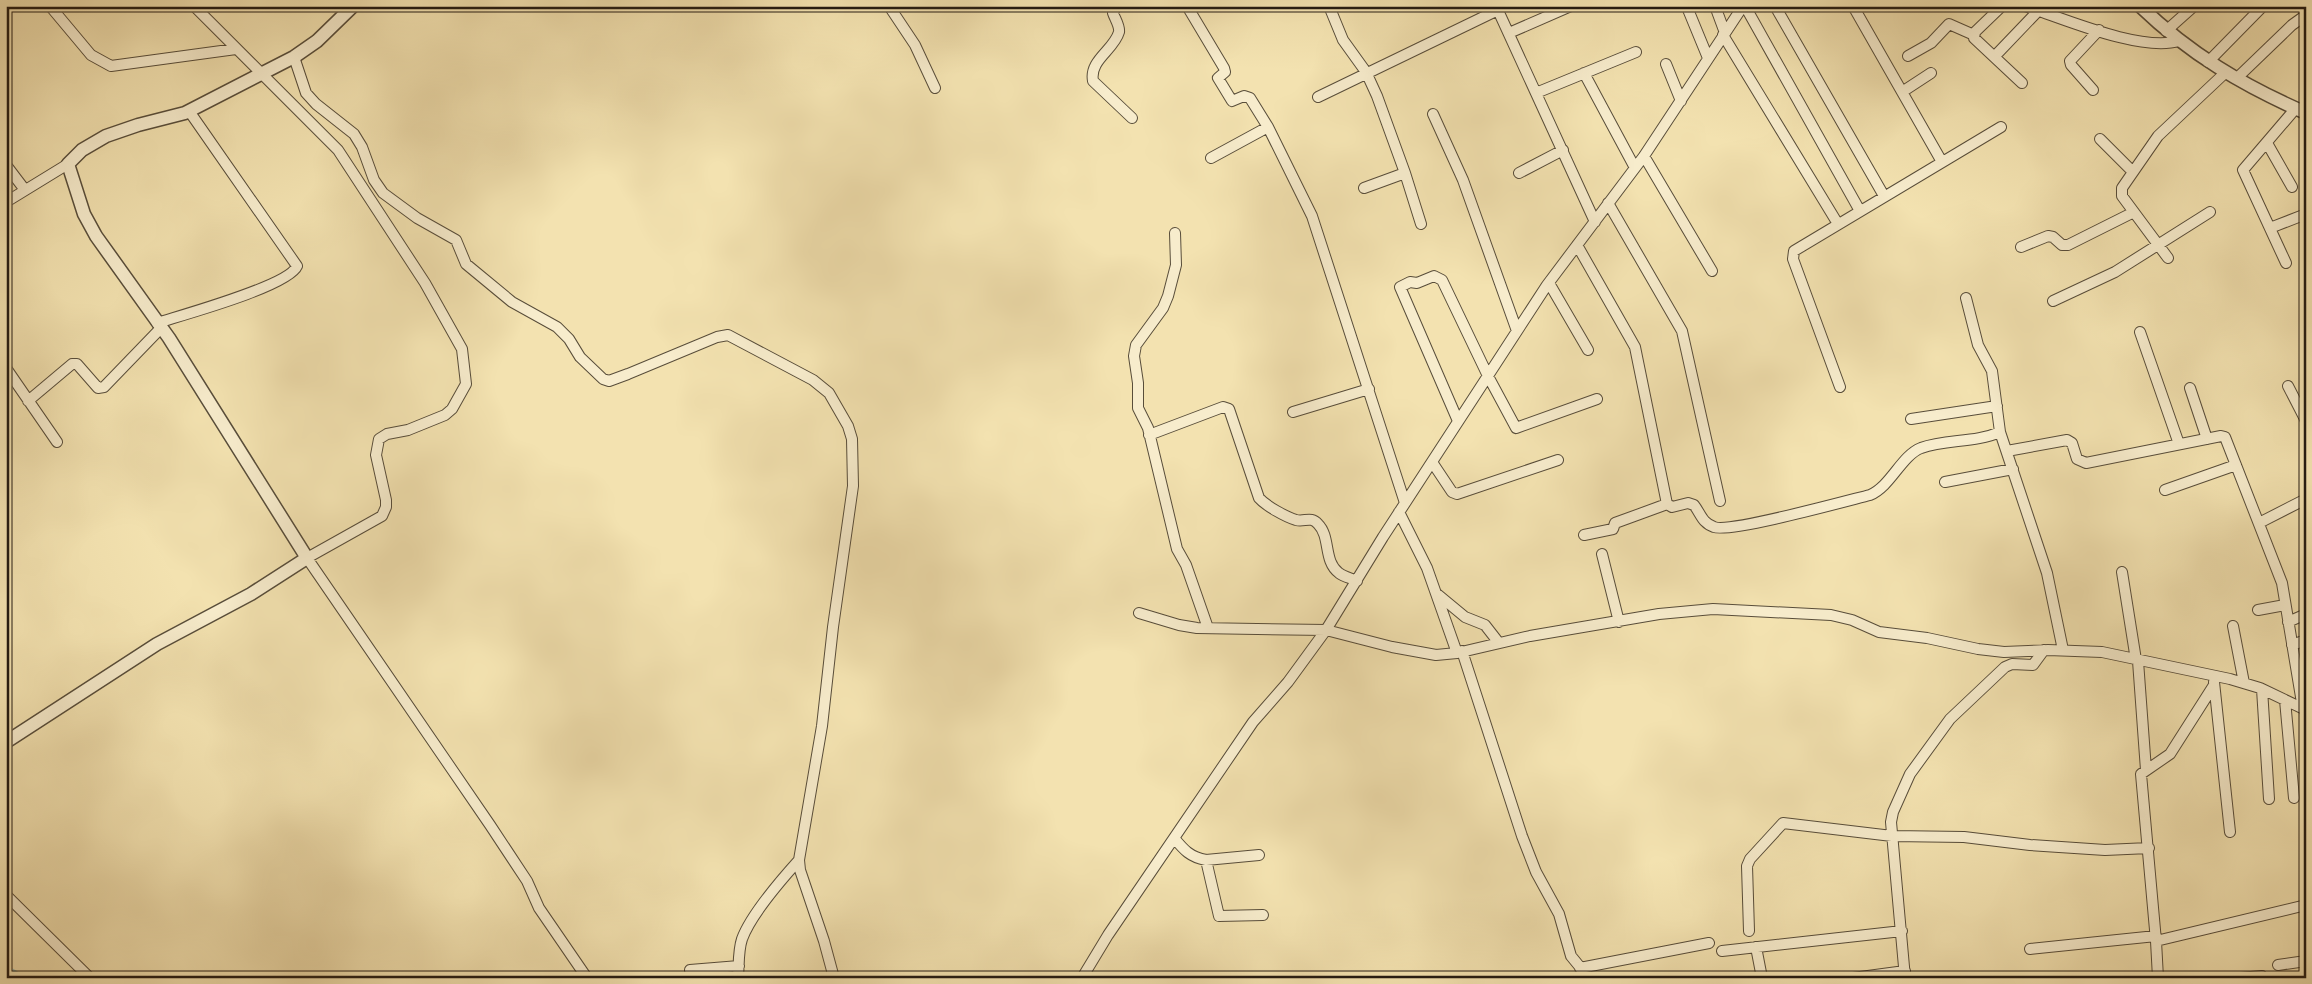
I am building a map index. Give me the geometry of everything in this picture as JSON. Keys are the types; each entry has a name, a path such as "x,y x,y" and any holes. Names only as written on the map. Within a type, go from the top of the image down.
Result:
{"street":[{"path":"50,6 91,55 111,66 236,49"},
{"path":"6,742 157,644 251,594 307,558 382,516 386,507 386,500 376,455 379,439 382,435 408,430 449,413 465,388 467,378 464,359 457,338 426,283 345,159 316,127 260,74 194,6"},
{"path":"6,202 68,164 82,150 106,136 189,111 294,57 317,41 353,6"},
{"path":"889,6 915,45 935,88"},
{"path":"1116,6 1113,13 1118,26 1118,34 1094,67 1092,75 1093,81 1132,118"},
{"path":"1187,6 1224,68 1225,72 1218,78 1230,99 1235,101 1248,96 1268,126 1312,216 1405,503"},
{"path":"1329,6 1343,40 1366,72 1405,173 1421,224"},
{"path":"1509,34 1571,6"},
{"path":"1715,6 1724,34 1838,224"},
{"path":"1082,978 1108,935 1253,722 1288,682 1326,630 1399,512 1549,283 1644,156 1744,6 1860,211"},
{"path":"1776,6 1884,196"},
{"path":"1854,6 1942,162"},
{"path":"1974,35 2002,6"},
{"path":"2025,6 2099,30 2153,44 2166,44 2179,40"},
{"path":"2140,6 2166,30 2208,62 2301,110 2267,142 2246,164 2243,170 2286,264"},
{"path":"2166,30 2194,6"},
{"path":"2208,62 2263,6"},
{"path":"1687,7 1708,58"},
{"path":"1318,97 1497,8 1594,222"},
{"path":"1994,56 2038,10"},
{"path":"2168,258 2120,192 2163,131 2306,15"},
{"path":"1908,56 1930,42 1949,24 1974,35 1974,38 2022,83"},
{"path":"2093,90 2070,62 2099,30"},
{"path":"1536,93 1636,52"},
{"path":"294,57 306,93 316,104 354,134 362,147 374,180 383,193 417,218 456,240 466,264 512,302 557,327 569,339 580,357 604,379 609,381 717,337 728,335 813,380 826,389 835,401 852,439 853,486 822,726 799,860 800,870 824,941 834,978"},
{"path":"1666,64 1681,101"},
{"path":"1584,73 1635,168"},
{"path":"1902,92 1931,73"},
{"path":"28,401 72,364 77,364 98,388 104,387 159,325 261,289 292,273 297,266 189,111"},
{"path":"1432,114 1463,180 1517,331"},
{"path":"1211,158 1268,126"},
{"path":"1840,387 1792,255 1795,249 2001,127"},
{"path":"2100,139 2133,172"},
{"path":"2267,142 2292,187"},
{"path":"1519,173 1563,150"},
{"path":"1644,156 1712,271"},
{"path":"68,164 84,214 96,236 159,325 307,558 490,824 530,886 539,908 587,978"},
{"path":"6,165 25,190"},
{"path":"1364,188 1405,173"},
{"path":"1608,203 1682,331 1720,501"},
{"path":"2021,247 2048,236 2053,237 2062,245 2068,245 2134,212"},
{"path":"2053,302 2105,278 2210,212"},
{"path":"2270,228 2306,214"},
{"path":"1175,233 1176,266 1168,296 1163,308 1134,350 1138,408 1149,435 1177,549 1186,565 1208,628"},
{"path":"1577,245 1635,347 1667,504 1672,507 1688,503 1694,505 1700,518 1713,527 1741,525 1870,495 1880,489 1910,456 1921,448 1986,438 2000,432"},
{"path":"1458,421 1400,285 1411,281 1417,283 1434,276 1442,280 1488,376 1516,428 1597,399"},
{"path":"1549,283 1588,350"},
{"path":"1966,298 1978,345 1992,372 2000,432 2047,573 2063,650"},
{"path":"2140,332 2179,444"},
{"path":"6,368 57,442"},
{"path":"2288,386 2306,421"},
{"path":"2190,388 2207,439"},
{"path":"1293,412 1369,389"},
{"path":"1911,418 1997,406"},
{"path":"1149,435 1223,407 1230,409 1233,413 1259,498 1295,520 1309,519 1317,522 1323,530 1330,560 1333,565 1340,574 1357,581"},
{"path":"2007,451 2067,440 2072,443 2077,459 2086,463 2221,436 2225,437 2282,583 2304,709"},
{"path":"1432,462 1452,492 1457,494 1558,460"},
{"path":"2165,490 2236,465"},
{"path":"1945,482 2013,470"},
{"path":"2259,523 2306,499"},
{"path":"1584,535 1613,529 1615,523 1667,504"},
{"path":"1399,512 1418,548 1460,652 1513,812 1536,872 1559,914 1568,948 1580,968 1589,978"},
{"path":"1602,554 1619,622"},
{"path":"2122,572 2137,660 2146,770"},
{"path":"1435,592 1466,617 1485,625 1499,643"},
{"path":"2258,610 2285,605"},
{"path":"1139,613 1179,625 1208,628 1326,630 1420,653 1436,655 1460,652 1530,636 1659,614 1713,609 1831,615 1852,620 1880,632 1927,638 1978,649 2004,652 2044,650 2102,652 2215,680 2244,683 2262,689 2304,709"},
{"path":"2288,622 2306,614"},
{"path":"2233,626 2244,683"},
{"path":"2292,645 2306,640"},
{"path":"1858,977 1905,974 1891,818 1907,779 1950,719 2005,667 2012,664 2033,665 2044,650"},
{"path":"2158,978 2142,774 2170,754 2215,680"},
{"path":"2215,680 2230,832"},
{"path":"2262,689 2270,799"},
{"path":"2285,700 2294,798"},
{"path":"1749,931 1747,866 1750,859 1783,823 1892,836 1964,837 2030,845 2105,850 2149,848"},
{"path":"1174,838 1188,854 1206,860 1260,855"},
{"path":"738,978 741,945 745,932 774,889 799,860"},
{"path":"1206,860 1221,918 1263,915"},
{"path":"6,895 90,978"},
{"path":"2030,949 2156,938 2306,905"},
{"path":"1722,950 1902,931"},
{"path":"1580,968 1709,943"},
{"path":"1756,947 1762,978"},
{"path":"2278,965 2306,961"},
{"path":"690,970 739,966"},
{"path":"2240,978 2262,976"}],"waterway":[{"path":"6,974 13,978"}]}
